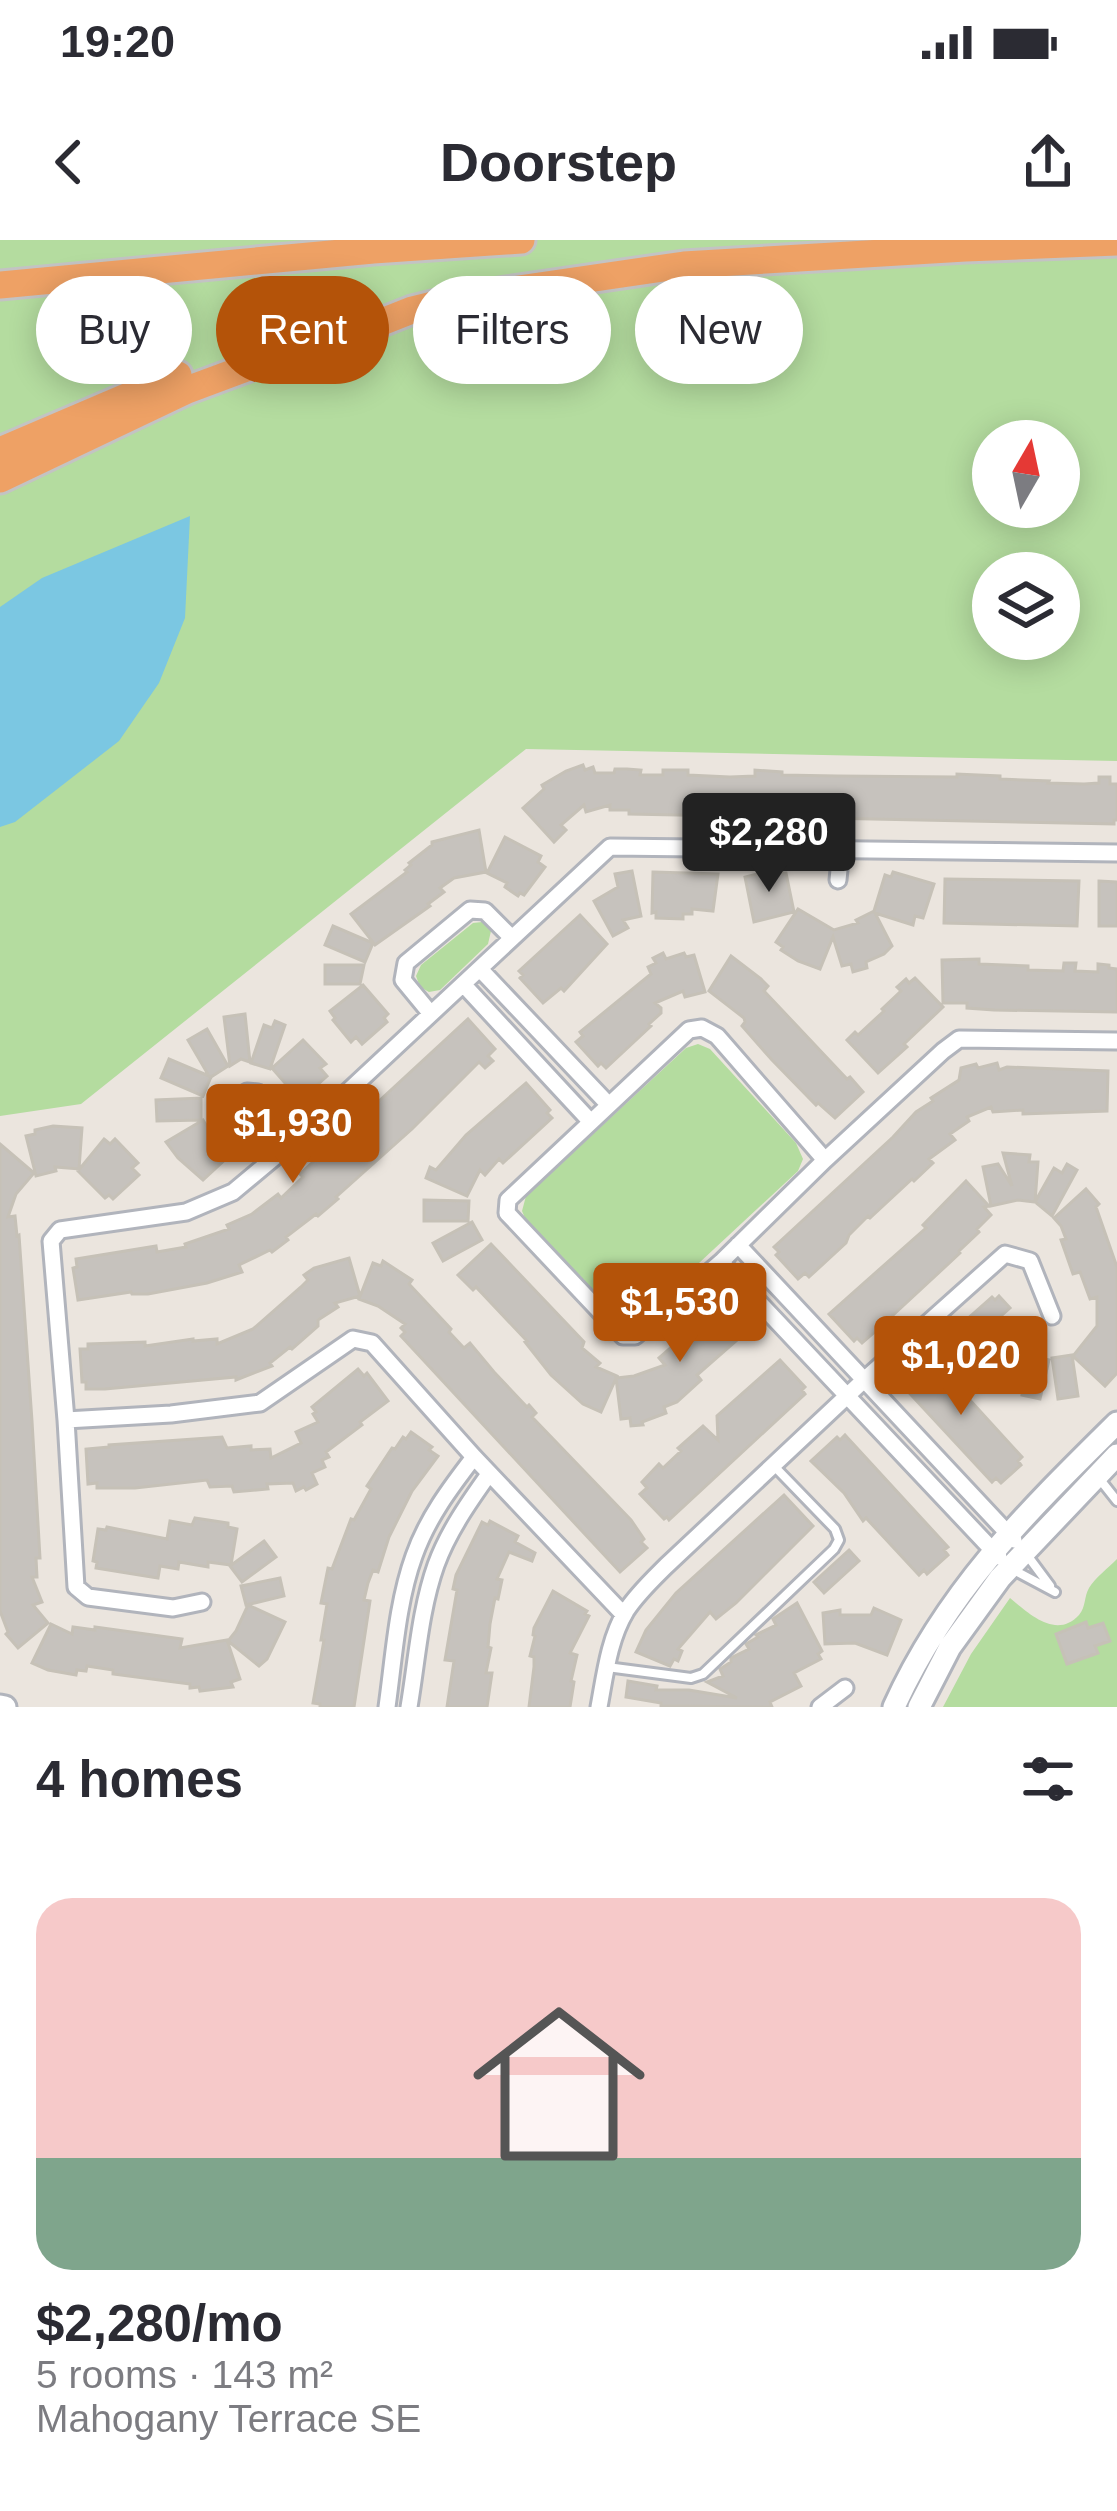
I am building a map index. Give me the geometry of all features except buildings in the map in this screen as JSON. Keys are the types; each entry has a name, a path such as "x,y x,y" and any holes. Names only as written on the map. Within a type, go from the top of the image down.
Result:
{"highway":[{"path":"0,285 521,240"},
{"path":"0,451 139,391 276,341 465,297 685,265 1117,242"},
{"path":"0,479 187,390 412,310"}],"street":[{"path":"202,1602 173,1608 88,1597 76,1587 51,1241 60,1230 186,1212 233,1192 299,1137 610,847 1117,853"},
{"path":"838,880 841,848"},
{"path":"431,1014 403,980 406,963 470,910 485,911 512,938"},
{"path":"480,969 608,1104"},
{"path":"464,984 590,1121"},
{"path":"825,1160 717,1036 702,1028 689,1030 508,1200 507,1213 623,1336 635,1336 721,1262 958,1039 1117,1041"},
{"path":"275,1156 236,1107 238,1099 247,1092 258,1093 299,1137"},
{"path":"738,1245 864,1380 1008,1551"},
{"path":"599,1707 624,1615 636,1597 864,1380 1005,1254 1030,1262 1052,1316"},
{"path":"721,1262 847,1397 1008,1551"},
{"path":"66,1420 171,1414 260,1402 353,1339 372,1343 624,1615"},
{"path":"894,1707 931,1634 1117,1423"},
{"path":"919,1707 1008,1551 1117,1456"},
{"path":"386,1707 414,1556 431,1518 474,1457"},
{"path":"410,1707 426,1600 437,1563 489,1474"},
{"path":"404,1594 426,1600"},
{"path":"820,1707 844,1688"}],"lane":[{"path":"607,1666 692,1678 703,1674 834,1549 839,1540 835,1529 773,1465"},
{"path":"1097,1476 1117,1501"},
{"path":"1008,1551 1055,1592 1008,1551"}],"green space":[{"path":"0,240 1117,240 1117,761 526,749 81,1104 0,1116"},
{"path":"482,922 491,931 488,944 440,990 429,992 420,987 416,976 421,965 473,923"},
{"path":"698,1044 710,1049 796,1143 803,1159 798,1171 642,1316 621,1320 525,1218 526,1196 686,1048"},
{"path":"1117,1559 1117,1707 943,1707 971,1654 1010,1598 1043,1622 1070,1622 1081,1612 1092,1584"}],"water":[{"path":"190,516 185,618 159,683 119,741 15,822 0,827 0,607 42,578"}]}
